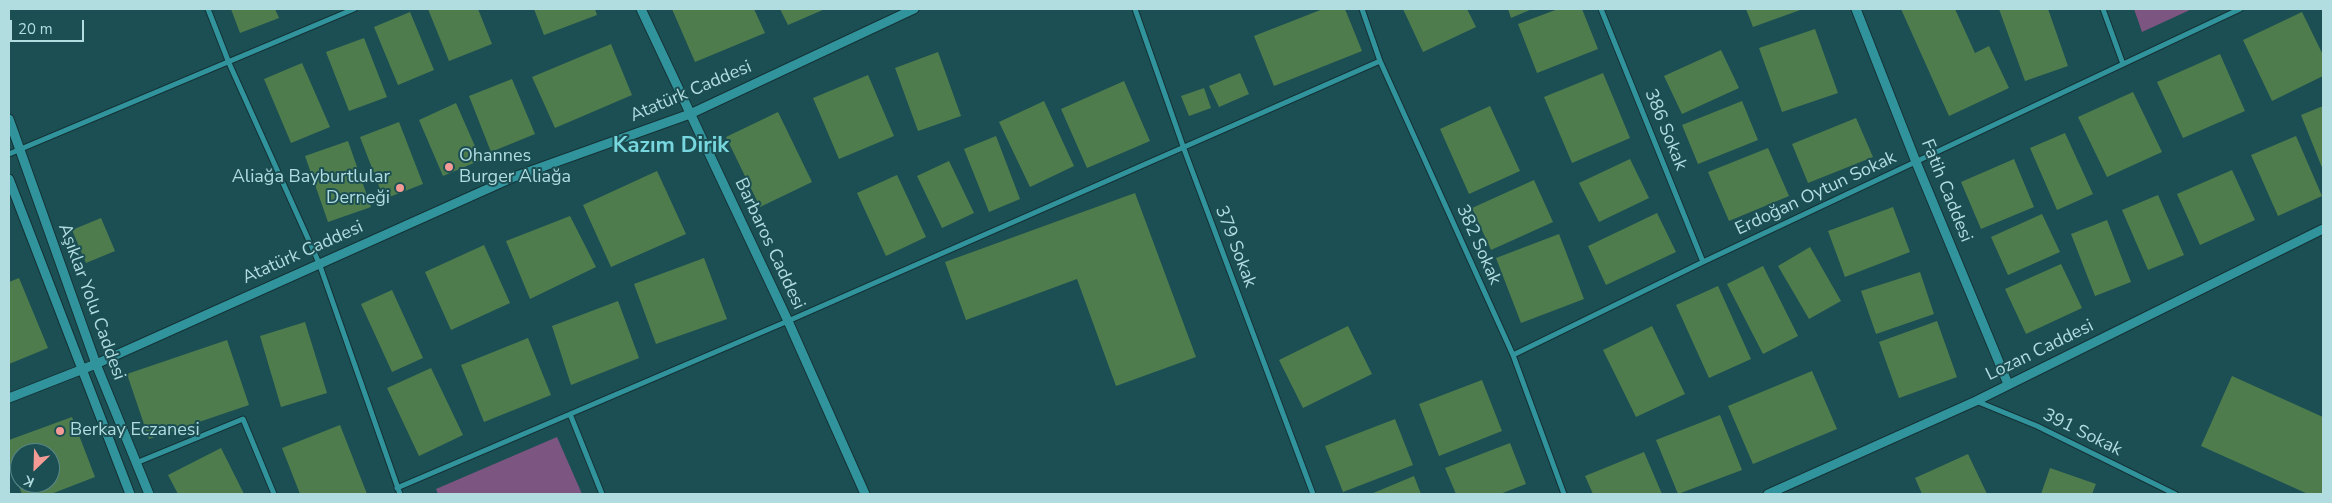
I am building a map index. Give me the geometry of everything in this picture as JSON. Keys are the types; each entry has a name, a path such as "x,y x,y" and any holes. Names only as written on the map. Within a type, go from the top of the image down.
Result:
{"street":[{"path":"208,9 229,63 319,263 400,494"},
{"path":"9,154 354,9"},
{"name":"Barbaros Caddesi","path":"641,9 788,321 865,494"},
{"name":"Atatürk Caddesi","path":"9,398 96,364 514,177 690,114 899,12 914,9"},
{"name":"379 Sokak","path":"1135,9 1184,149 1313,494"},
{"name":"382 Sokak","path":"1362,9 1380,62 1513,355 1564,494"},
{"name":"386 Sokak","path":"1601,9 1703,262"},
{"name":"Fatih Caddesi","path":"1856,9 1916,162 2008,384"},
{"path":"2103,9 2123,64"},
{"name":"Erdoğan Oytun Sokak","path":"1513,355 1703,262 2240,9"},
{"path":"397,488 788,321 1380,62"},
{"name":"Aşıklar Yolu Caddesi","path":"9,119 96,364 149,494"},
{"name":"Aşıklar Yolu Caddesi","path":"9,179 130,494"},
{"name":"Lozan Caddesi","path":"1768,494 1976,401 2323,229"},
{"name":"391 Sokak","path":"1976,401 2037,426 2175,494"},
{"path":"570,414 602,494"},
{"path":"136,463 243,419 274,494"}],"shaded area":[{"path":"2134,9 2192,9 2142,32"},
{"path":"557,437 582,494 438,494 436,489"}],"building":[{"path":"231,9 275,9 279,18 240,33"},
{"path":"428,9 478,9 492,44 449,61"},
{"path":"534,9 595,9 597,15 544,35"},
{"path":"672,9 754,9 765,33 695,62"},
{"path":"780,9 825,9 788,25"},
{"path":"1323,9 1345,9 1362,51 1274,86 1254,36"},
{"path":"1403,9 1467,9 1476,27 1423,52"},
{"path":"1508,9 1532,9 1511,18"},
{"path":"1558,9 1582,9 1598,49 1537,73 1518,24"},
{"path":"1746,9 1803,9 1753,27"},
{"path":"1901,9 1955,9 1975,53 1989,46 2009,88 1949,116"},
{"path":"1999,9 2048,9 2068,66 2025,81"},
{"path":"410,12 434,70 398,85 374,27"},
{"path":"2302,12 2323,55 2323,76 2272,101 2243,40"},
{"path":"1815,29 1838,93 1782,112 1759,48"},
{"path":"364,38 387,97 349,111 326,52"},
{"path":"611,44 632,95 555,128 532,77"},
{"path":"1721,50 1739,88 1682,114 1664,76"},
{"path":"938,52 961,116 918,131 895,68"},
{"path":"2220,54 2245,111 2183,138 2157,82"},
{"path":"302,63 330,127 291,143 264,79"},
{"path":"1240,73 1249,94 1219,107 1209,86"},
{"path":"1603,73 1630,138 1572,163 1544,97"},
{"path":"868,75 894,136 839,159 813,98"},
{"path":"512,79 535,134 491,152 469,96"},
{"path":"1124,81 1150,141 1087,168 1061,109"},
{"path":"1204,88 1211,108 1189,116 1181,96"},
{"path":"2133,92 2162,152 2107,177 2078,117"},
{"path":"1044,101 1074,166 1030,187 999,122"},
{"path":"1742,101 1758,140 1698,164 1682,125"},
{"path":"456,103 481,160 443,176 419,120"},
{"path":"1490,106 1520,171 1469,194 1440,129"},
{"path":"2323,106 2323,170 2301,115"},
{"path":"778,112 812,182 760,207 726,137"},
{"path":"1856,118 1873,157 1808,183 1792,144"},
{"path":"399,122 423,184 384,199 360,137"},
{"path":"2065,133 2093,194 2057,210 2030,148"},
{"path":"996,136 1020,199 989,212 964,149"},
{"path":"2296,136 2322,196 2278,216 2251,155"},
{"path":"348,141 371,207 328,222 305,156"},
{"path":"1768,148 1789,196 1729,221 1708,172"},
{"path":"1630,159 1649,198 1599,222 1579,183"},
{"path":"2014,159 2034,207 1981,229 1961,182"},
{"path":"949,161 974,213 942,228 917,176"},
{"path":"2232,170 2255,220 2200,245 2177,194"},
{"path":"657,171 686,234 611,267 583,205"},
{"path":"897,175 926,237 886,256 857,193"},
{"path":"1534,180 1553,222 1491,250 1472,208"},
{"path":"1135,193 1196,357 1116,386 1077,279 966,320 945,262"},
{"path":"2158,195 2184,255 2148,270 2122,210"},
{"path":"1893,207 1910,252 1845,277 1828,231"},
{"path":"1657,213 1676,252 1606,285 1588,246"},
{"path":"2042,214 2060,252 2008,275 1991,237"},
{"path":"570,216 596,267 530,299 506,241"},
{"path":"101,218 115,251 86,263 72,230"},
{"path":"2107,220 2131,282 2095,296 2071,234"},
{"path":"1559,234 1584,299 1521,323 1496,258"},
{"path":"484,245 510,303 451,330 425,272"},
{"path":"1810,247 1841,301 1809,319 1778,266"},
{"path":"704,258 727,319 656,344 634,284"},
{"path":"2061,264 2082,308 2026,334 2005,289"},
{"path":"1763,266 1798,336 1763,354 1727,284"},
{"path":"1920,272 1934,314 1876,334 1861,291"},
{"path":"19,278 48,348 9,364 9,282"},
{"path":"1718,286 1751,359 1709,378 1676,305"},
{"path":"392,290 423,358 392,372 361,304"},
{"path":"618,301 639,358 571,385 552,326"},
{"path":"1937,321 1957,377 1899,398 1879,342"},
{"path":"305,322 327,393 281,407 260,336"},
{"path":"1348,326 1372,374 1303,408 1279,360"},
{"path":"1652,326 1685,394 1636,417 1603,350"},
{"path":"528,338 551,395 484,422 461,365"},
{"path":"227,340 249,405 149,439 127,374"},
{"path":"431,368 463,435 419,456 387,388"},
{"path":"1812,371 1837,429 1753,464 1728,406"},
{"path":"2232,376 2323,417 2323,494 2308,494 2201,446"},
{"path":"1482,380 1502,431 1439,456 1419,404"},
{"path":"1720,415 1742,470 1678,494 1656,440"},
{"path":"72,417 95,477 60,491 60,443 10,443 10,464 9,440"},
{"path":"1395,419 1413,465 1343,492 1325,446"},
{"path":"340,425 367,494 300,494 282,448"},
{"path":"1510,443 1526,484 1500,494 1456,494 1445,468"},
{"path":"221,448 244,494 178,494 168,475"},
{"path":"1644,452 1662,494 1593,494 1585,476"},
{"path":"1968,454 1987,494 1922,494 1915,478"},
{"path":"2050,468 2096,484 2092,494 2041,494"},
{"path":"1414,476 1421,494 1371,494"},
{"path":"22,493 54,493 51,494"}],"place":[{"name":"Ohannes Burger Aliağa","path":"449,167"},
{"name":"Aliağa Bayburtlular Derneği","path":"400,188"},
{"name":"Berkay Eczanesi","path":"60,431"}],"district":[{"name":"Kazım Dirik","path":"671,147"}]}
